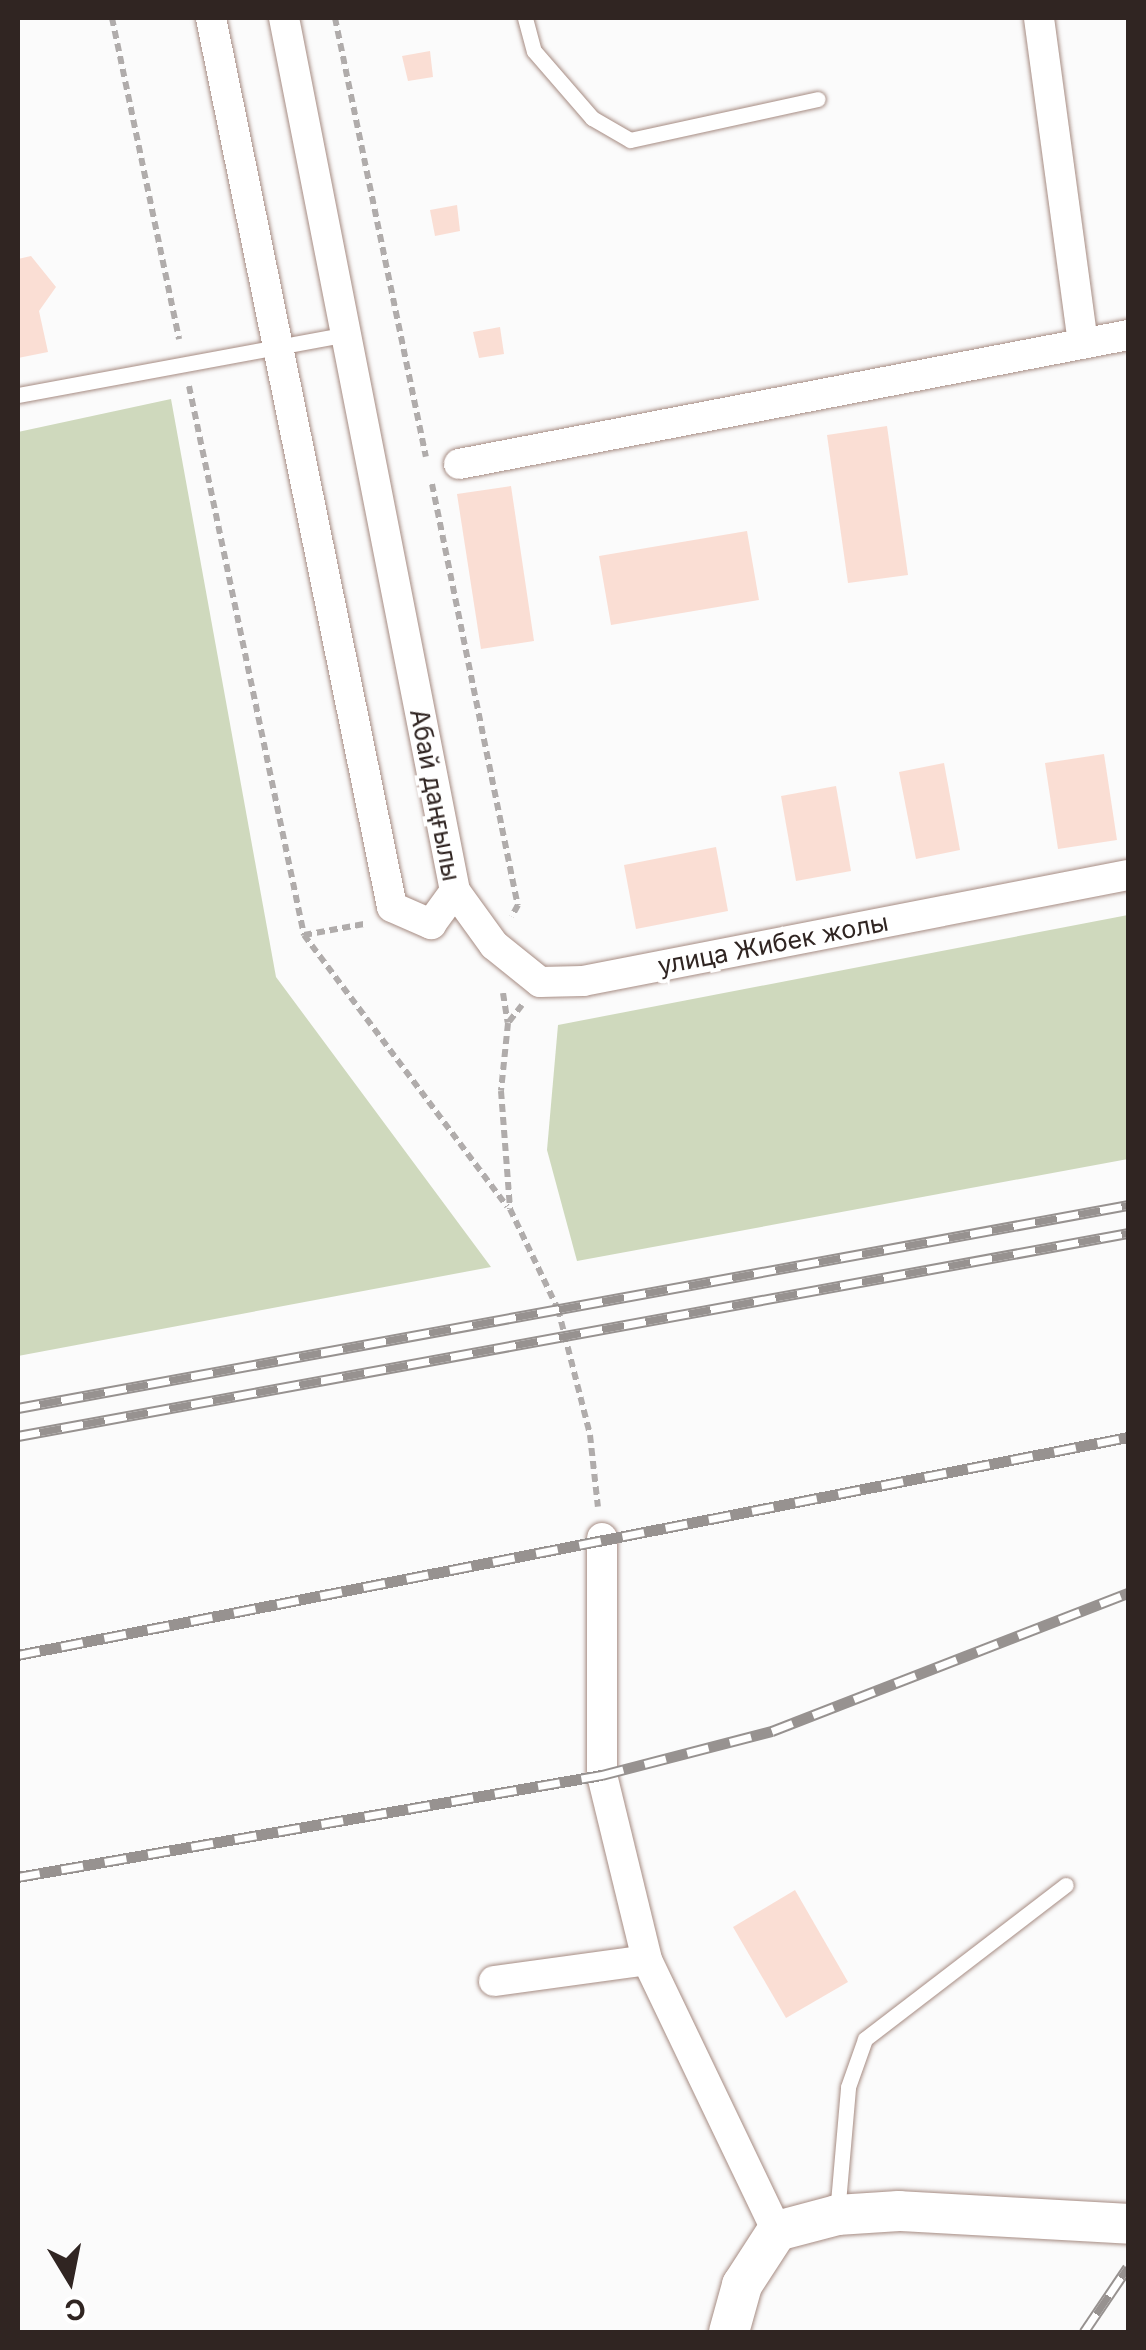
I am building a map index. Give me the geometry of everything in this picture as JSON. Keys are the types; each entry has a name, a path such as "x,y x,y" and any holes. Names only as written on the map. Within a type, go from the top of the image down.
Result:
{"main road":[{"path":"729,2332 742,2285 777,2231 837,2214 1128,2224"}],"street":[{"path":"211,18 274,350 392,907 402,917"},
{"name":"Абай даңғылы","path":"284,18 455,891 431,924 402,917"},
{"path":"1039,18 1082,338"},
{"path":"459,464 1082,338 1128,335"},
{"name":"улица Жибек жолы","path":"540,982 583,982 1128,875"},
{"path":"455,891 494,944 540,982"},
{"path":"602,1538 602,1774 647,1960 777,2231"},
{"path":"494,1980 647,1960"}],"lane":[{"path":"525,18 534,51 580,105 630,140 818,99"},
{"path":"18,395 346,334"},
{"path":"837,2214 848,2087 865,2039 1066,1885"}],"path":[{"path":"112,18 304,935 510,1209 558,1309 590,1434 602,1538"},
{"path":"304,935 402,917"},
{"path":"510,1209 501,1091 508,1023 540,982"}],"green space":[{"path":"171,399 276,977 491,1267 18,1356 18,432"},
{"path":"1128,915 1128,1159 577,1261 547,1150 558,1025"}],"building":[{"path":"430,51 433,77 408,81 402,56"},
{"path":"457,205 460,231 435,236 430,210"},
{"path":"31,256 56,287 39,311 48,352 18,358 18,259"},
{"path":"500,327 504,354 479,358 473,332"},
{"path":"887,426 908,575 848,583 827,435"},
{"path":"511,486 534,641 481,649 457,494"},
{"path":"747,531 759,600 611,625 599,556"},
{"path":"1104,754 1117,840 1058,849 1045,763"},
{"path":"944,763 960,850 916,859 899,772"},
{"path":"836,786 851,871 796,881 781,796"},
{"path":"716,847 728,911 636,929 624,865"},
{"path":"795,1890 848,1982 786,2018 733,1927"}],"railway":[{"path":"18,1408 1128,1205"},
{"path":"18,1436 1128,1233"},
{"path":"18,1655 1128,1437"},
{"path":"18,1877 602,1775 772,1731 1128,1593"},
{"path":"1084,2332 1128,2267"}]}
